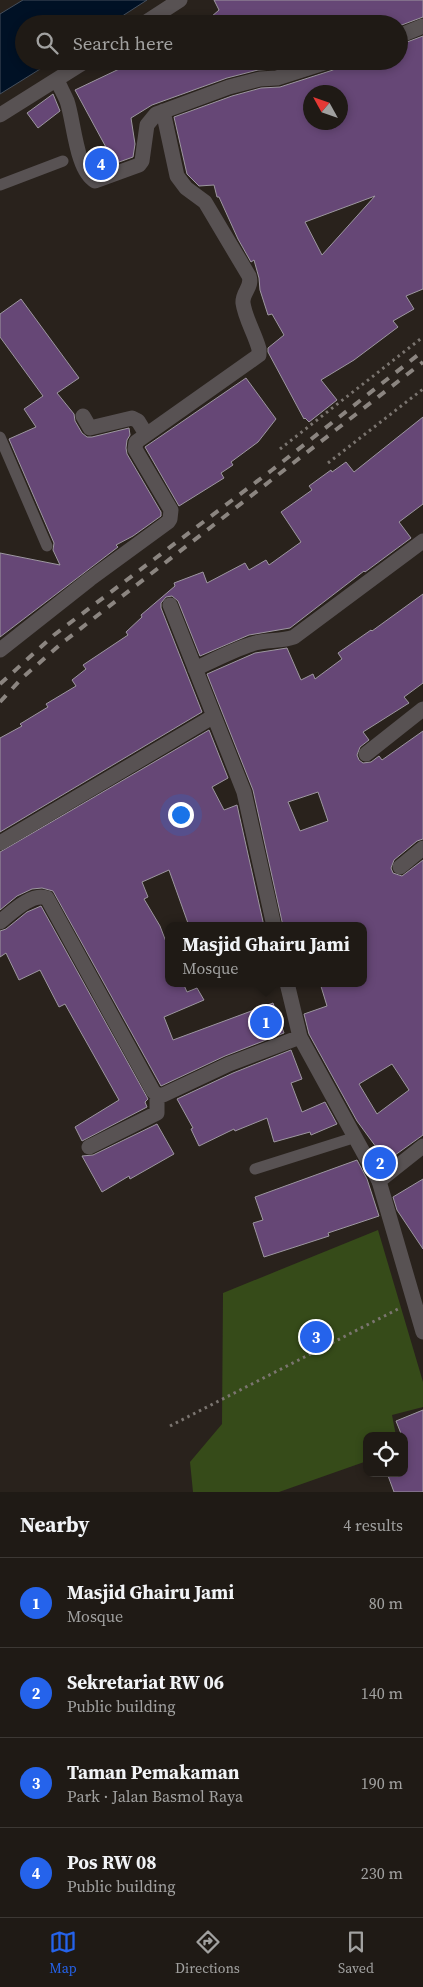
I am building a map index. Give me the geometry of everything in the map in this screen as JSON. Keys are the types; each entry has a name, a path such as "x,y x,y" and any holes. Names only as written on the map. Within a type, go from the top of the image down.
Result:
{"street":[{"path":"157,15 180,0"},
{"path":"408,32 423,26"},
{"path":"0,116 72,70"},
{"path":"57,80 67,101 80,158 91,178 95,181 139,165 142,161 147,125 156,114 229,87 260,79 277,78 302,70"},
{"path":"0,650 170,519 171,510 135,449 136,442 257,357 260,352 243,304 244,294 250,284 249,276 205,202 186,188 177,176 163,111"},
{"path":"83,416 90,428 132,418 138,421 146,434"},
{"path":"195,669 253,643 284,641 294,637 422,544"},
{"path":"170,605 244,792 273,922"},
{"path":"366,754 423,709"},
{"path":"0,843 214,716"},
{"path":"400,866 423,848"},
{"path":"0,922 36,897 42,896 46,898 152,1091 158,1095 163,1095 229,1064 300,1037"},
{"path":"288,987 300,1037 379,1181 423,1332"},
{"path":"90,1147 157,1113 158,1095"},
{"path":"379,1181 423,1146"}],"lane":[{"path":"0,185 63,162"},
{"path":"0,437 47,546"},
{"path":"255,1169 356,1137"}],"path":[{"path":"280,449 423,337"},
{"path":"328,463 423,389"},
{"path":"170,1426 414,1301"}],"green space":[{"path":"378,1230 423,1382 423,1407 392,1415 395,1432 363,1432 363,1462 279,1492 193,1492 190,1462 222,1424 223,1293"}],"water":[{"path":"23,0 147,0 124,15 15,15 15,70 39,70 0,94 0,14"}],"building":[{"path":"214,0 423,0 423,17 408,23 408,15 213,15 219,10"},
{"path":"423,36 423,289 406,296 414,309 393,321 398,327 354,360 321,380 337,400 309,422 304,419 268,352 268,348 284,335 272,314 268,315 260,290 254,260 251,262 238,239 219,197 217,197 214,185 199,186 187,174 174,117 232,96 261,88 280,87 333,70 408,70 408,42","holes":["375,196 322,255 305,222"]},
{"path":"117,70 258,70 227,78 152,105 131,118 135,144 133,157 97,170 90,157 108,151 75,90"},
{"path":"53,94 60,111 38,128 27,113"},
{"path":"21,299 79,378 57,393 74,414 75,421 82,433 87,437 92,437 129,428 130,435 127,440 127,454 161,512 161,516 133,536 116,545 118,547 0,637 0,553 60,565 53,550 54,543 9,439 36,427 24,409 43,396 0,337 0,314"},
{"path":"246,378 276,419 258,442 231,462 233,465 221,473 224,478 179,506 145,447"},
{"path":"423,417 423,504 399,522 411,538 364,571 290,628 249,635 200,656 178,601 172,596 166,597 161,603 161,608 202,712 0,832 0,738 22,726 20,724 48,707 46,704 76,686 72,680 86,669 83,665 128,635 126,632 142,617 141,615 175,586 174,583 203,572 207,583 245,563 249,570 266,560 269,565 301,542 281,512 312,490 309,486 331,470 332,472 346,462 354,472"},
{"path":"423,594 423,683 404,697 409,703 363,732 369,740 360,747 357,755 363,763 371,762 379,756 382,760 423,731 423,839 417,841 394,860 391,868 393,873 402,876 423,860 423,1135 384,1163 382,1167 374,1153 379,1151 357,1121 309,1034 304,1014 327,1006 321,987 367,987 367,922 282,922 253,790 207,674 255,653 287,648 301,680 313,674 315,679 342,659 338,653","holes":["318,792 328,821 300,831 288,802","392,1064 409,1090 377,1114 359,1084"]},
{"path":"209,730 228,778 212,787 224,810 237,805 263,922 188,922 169,870 142,882 148,897 144,899 160,926 165,939 165,987 185,987 187,992 197,988 204,1000 164,1017 173,1040 273,1003 284,1033 225,1056 161,1086 53,891 42,888 32,889 17,896 0,910 0,852"},
{"path":"41,906 148,1099 145,1102 147,1107 82,1141 75,1127 119,1100 65,1004 59,1007 40,970 19,980 6,953 0,957 0,931 6,929 27,912"},
{"path":"291,1050 302,1079 291,1083 302,1112 325,1102 337,1124 311,1135 310,1132 274,1142 267,1118 235,1131 234,1129 199,1146 191,1129 193,1128 177,1099 233,1073"},
{"path":"157,1124 174,1154 130,1179 129,1176 102,1192 82,1156 93,1155"},
{"path":"357,1160 367,1179 379,1216 328,1233 329,1236 264,1257 253,1223 263,1220 255,1197"},
{"path":"423,1179 423,1249 397,1210 393,1197"},
{"path":"423,1410 423,1492 394,1492 388,1477 408,1477 408,1432 400,1432 396,1421"}],"railway":[{"path":"0,684 54,635 272,470 423,351"},
{"path":"0,702 22,678 62,643 423,362"}],"place":[{"name":"Pos RW 08","path":"101,164"},
{"name":"Masjid Ghairu Jami","path":"266,1022"},
{"name":"Sekretariat RW 06","path":"380,1163"},
{"name":"Taman Pemakaman","path":"316,1337"}]}
